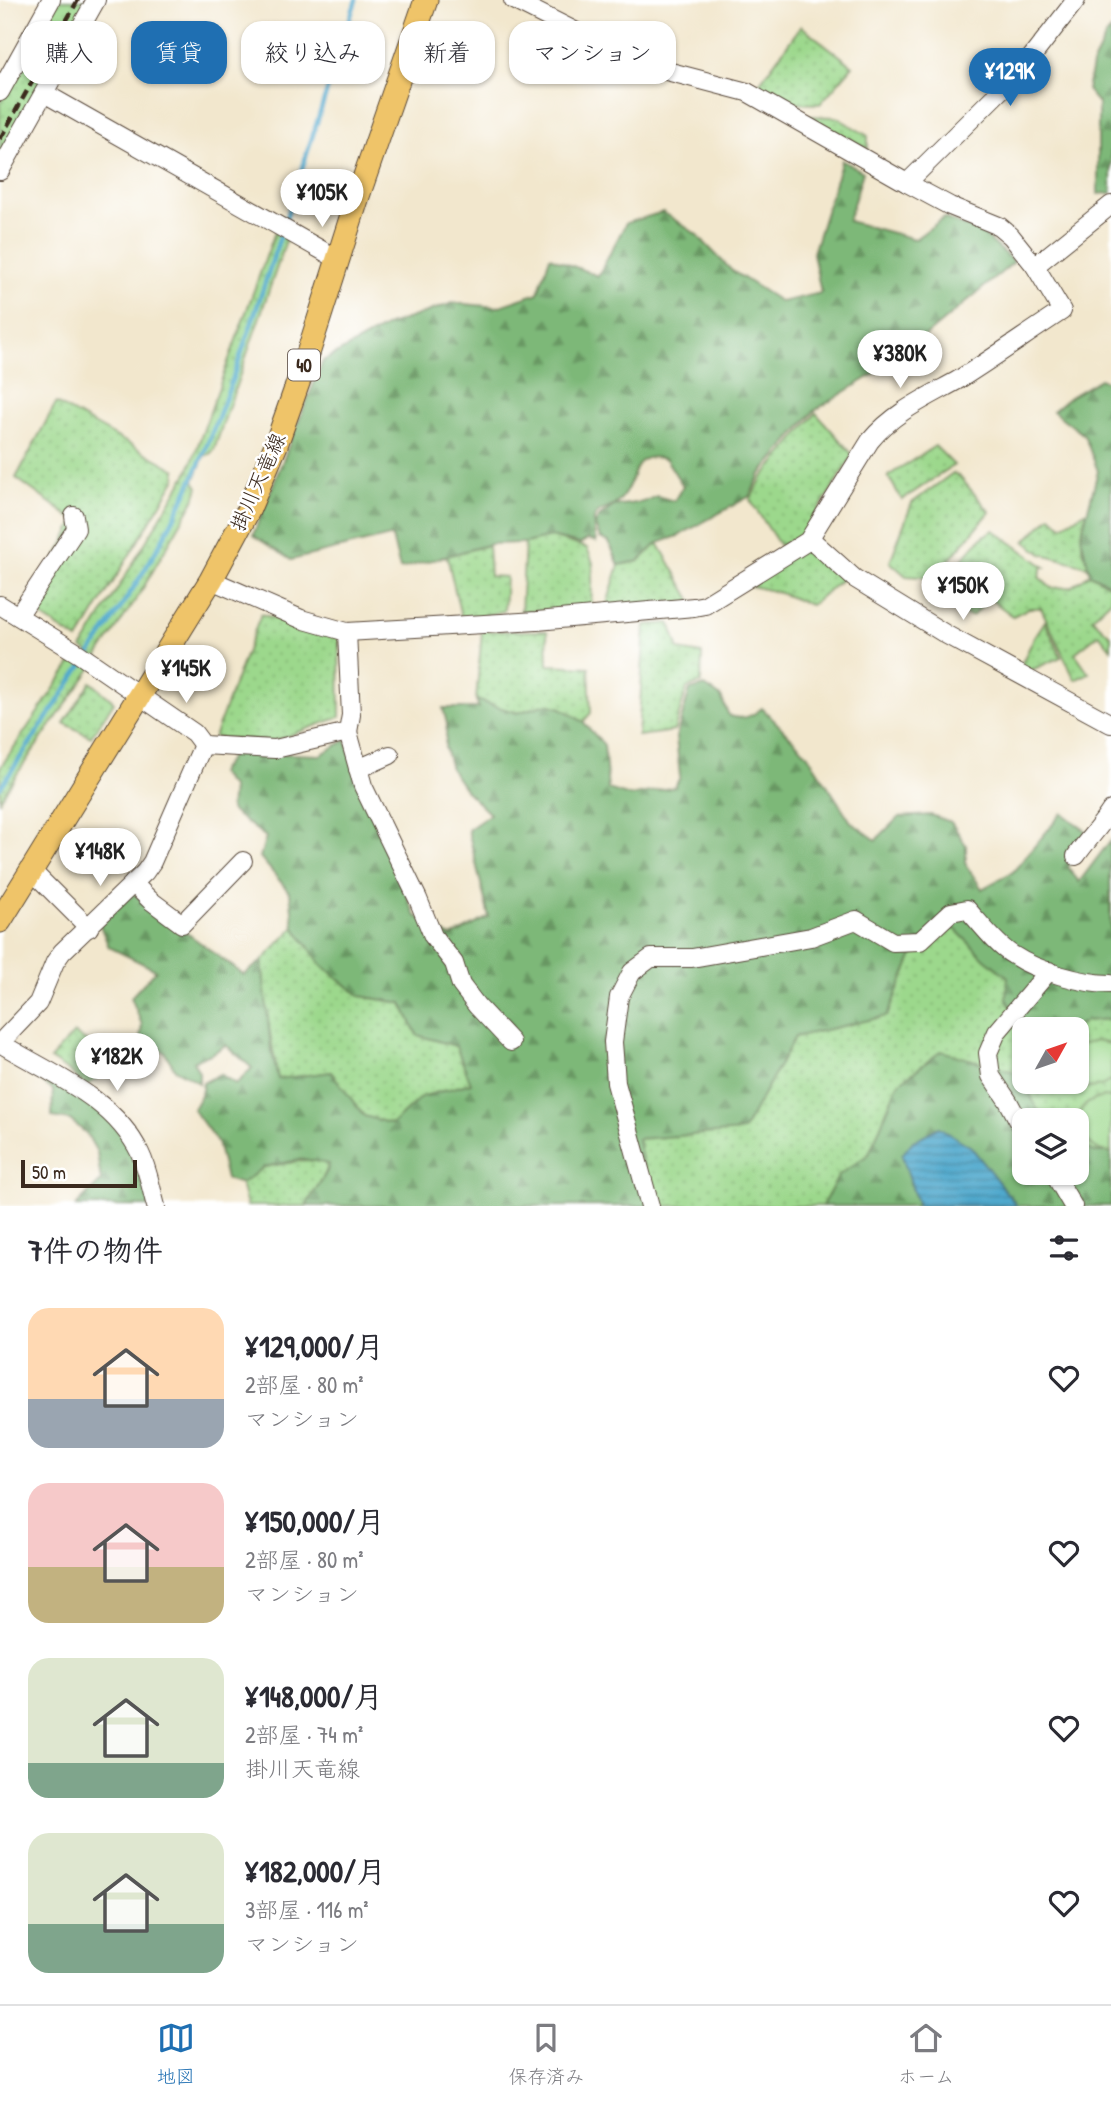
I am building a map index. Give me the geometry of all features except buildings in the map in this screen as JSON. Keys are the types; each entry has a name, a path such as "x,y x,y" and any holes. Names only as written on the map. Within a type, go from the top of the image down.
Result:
{"main road":[{"name":"掛川天竜線","path":"4,908 32,871 211,580 248,511 276,445 339,260 419,3"}],"street":[{"path":"0,92 51,0"},
{"path":"0,171 96,0"},
{"path":"211,580 300,619 347,632 537,621 705,605 808,541 870,441 882,427 901,412 959,379 1062,311 1035,265 999,226 950,206 747,92 640,64 513,0"},
{"path":"907,183 1023,68 1076,0"},
{"path":"44,93 339,260"},
{"path":"1035,265 1111,205"},
{"path":"18,616 76,529 74,516"},
{"path":"808,541 815,543 854,578 947,635 1111,723"},
{"path":"0,605 79,654 194,733 203,746"},
{"path":"347,632 351,715 348,732 363,786 433,936 454,963 461,985 511,1042"},
{"path":"203,746 275,749 348,732"},
{"path":"156,1206 141,1154 107,1109 84,1092 0,1043 38,1003 62,952 89,928 152,862 203,746"},
{"path":"358,769 390,755"},
{"path":"1076,856 1093,832 1107,819 1111,810"},
{"path":"133,883 150,900 182,924 243,861"},
{"path":"32,871 89,928"},
{"path":"650,1206 616,1083 613,1042 619,997 632,972 651,958 692,958 811,937 856,920 893,942 919,941 951,912 967,909 1012,955 1049,971 1100,984 1111,984"},
{"path":"1012,1108 991,1076 988,1053 997,1031 1049,971"},
{"path":"1061,1185 1073,1206"}],"green space":[{"path":"57,0 93,0 81,21 45,21"},
{"path":"801,26 853,66 820,104 785,103 756,88"},
{"path":"1111,30 1111,193 1098,194 1098,103 1087,90 1092,65"},
{"path":"21,64 21,84 46,84 0,167 0,102"},
{"path":"807,116 836,117 868,136 868,149"},
{"path":"842,160 863,172 848,221 915,239 944,218 982,233 1014,262 879,371 814,411 760,475 750,496 678,536 658,543 639,561 619,565 609,542 600,538 595,525 599,517 614,506 643,502 657,496 674,501 683,486 666,459 655,457 641,461 623,496 617,503 596,515 594,529 596,542 588,539 580,544 551,537 525,543 490,544 400,569 390,536 291,560 253,535 323,361 389,325 453,303 497,307 538,293 550,257 598,276 626,223 663,212 696,234 731,270 781,302 821,293 813,253"},
{"path":"275,232 287,238 214,450 204,456 194,481 198,487 194,500 139,595 96,659 82,648 189,470"},
{"path":"1100,379 1111,383 1111,585 1090,574 1081,536 1098,471 1084,435 1053,411"},
{"path":"56,403 176,470 175,480 78,640 30,609 75,521 16,478"},
{"path":"816,413 853,455 805,532 780,546 750,500 762,478"},
{"path":"935,446 954,465 902,500 888,476"},
{"path":"953,473 959,476 990,512 934,578 906,576 890,562 912,503"},
{"path":"1087,511 1082,546 1090,567 1042,554 1025,541 1051,516 1062,526"},
{"path":"994,530 1045,567 1042,567 1039,577 1051,588 1071,587 1090,574 1111,587 1111,600 1092,618 1111,636 1111,649 1099,634 1075,653 1089,673 1075,680 1041,608 1029,608 1013,616 990,599 972,616 954,609 925,591 928,581 946,580 974,546"},
{"path":"551,537 587,548 593,563 591,607 606,607 619,565 639,561 658,543 693,603 521,611 525,543"},
{"path":"488,545 490,576 506,577 504,611 462,621 447,556"},
{"path":"804,548 843,578 811,605 777,592 742,584"},
{"path":"261,614 339,638 340,717 271,742 214,737"},
{"path":"1045,621 1061,657 1027,672 1020,667"},
{"path":"670,623 679,650 702,654 701,683 687,688 674,731 638,736 645,625"},
{"path":"482,631 547,631 548,665 589,667 591,713 583,722 561,708 548,704 517,713 476,700"},
{"path":"77,655 93,666 0,800 0,768"},
{"path":"91,682 114,702 91,737 64,723"},
{"path":"705,686 721,697 729,716 747,717 762,708 807,754 851,822 876,840 899,817 931,815 951,822 966,845 966,865 982,889 1013,872 1062,813 1091,835 1068,867 1079,882 1110,841 1111,1019 1089,1021 1089,1017 1017,1017 1006,999 1008,977 985,959 954,928 919,941 887,1016 795,1037 743,1131 638,1139 651,1206 306,1206 329,1164 304,1159 264,1167 241,1184 226,1179 217,1142 193,1109 201,1095 203,1083 220,1074 236,1084 252,1068 226,1045 193,1061 199,1072 199,1083 175,1069 165,1053 152,1042 138,1050 142,1025 131,997 156,970 109,947 99,923 130,891 244,975 262,961 271,1048 278,1079 331,1072 364,1116 392,1124 421,1097 471,1083 456,1046 417,1035 402,1003 360,996 322,965 294,927 290,893 260,857 266,837 230,810 232,788 219,773 234,752 320,755 346,740 361,788 415,915 451,937 489,917 468,830 490,814 466,791 451,769 445,747 447,724 443,708 479,708 476,700 517,713 547,704 561,708 583,722 604,745 608,789 630,796 675,787 680,777 676,737 690,690"},
{"path":"779,882 1111,894 1111,1206 581,1206"},
{"path":"294,927 322,965 360,996 402,1003 417,1035 456,1046 471,1083 421,1097 392,1124 364,1116 331,1072 278,1080 267,1015 262,961"},
{"path":"74,1033 97,1049 112,1068 85,1087 73,1074 50,1059"},
{"path":"1096,1041 1111,1044 1111,1080 1091,1088 1089,1088 1089,1043"},
{"path":"941,1051 1012,1071 1012,1094 1030,1094 1037,1108 1012,1108 1012,1185 1089,1185 1089,1150 1111,1152 1111,1206 1017,1206 971,1147 961,1141 902,1155 918,1206 822,1206 839,1175 869,1154 898,1084"},
{"path":"34,1072 98,1105 130,1145 151,1206 76,1206 101,1181 97,1152 86,1133 70,1120 52,1117 53,1090 32,1075"},
{"path":"1111,1098 1111,1152 1100,1150 1089,1142 1089,1108 1083,1108 1095,1100"},
{"path":"307,1160 329,1163 306,1206 247,1206 241,1184 264,1167"}],"water":[{"path":"939,1127 971,1147 1017,1206 918,1206 902,1155 913,1141"}],"waterway":[{"path":"285,222 356,0"},
{"path":"90,654 161,543 181,504 236,370 281,234"},
{"path":"0,788 85,661"}],"railway":[{"path":"0,139 78,0"}]}
